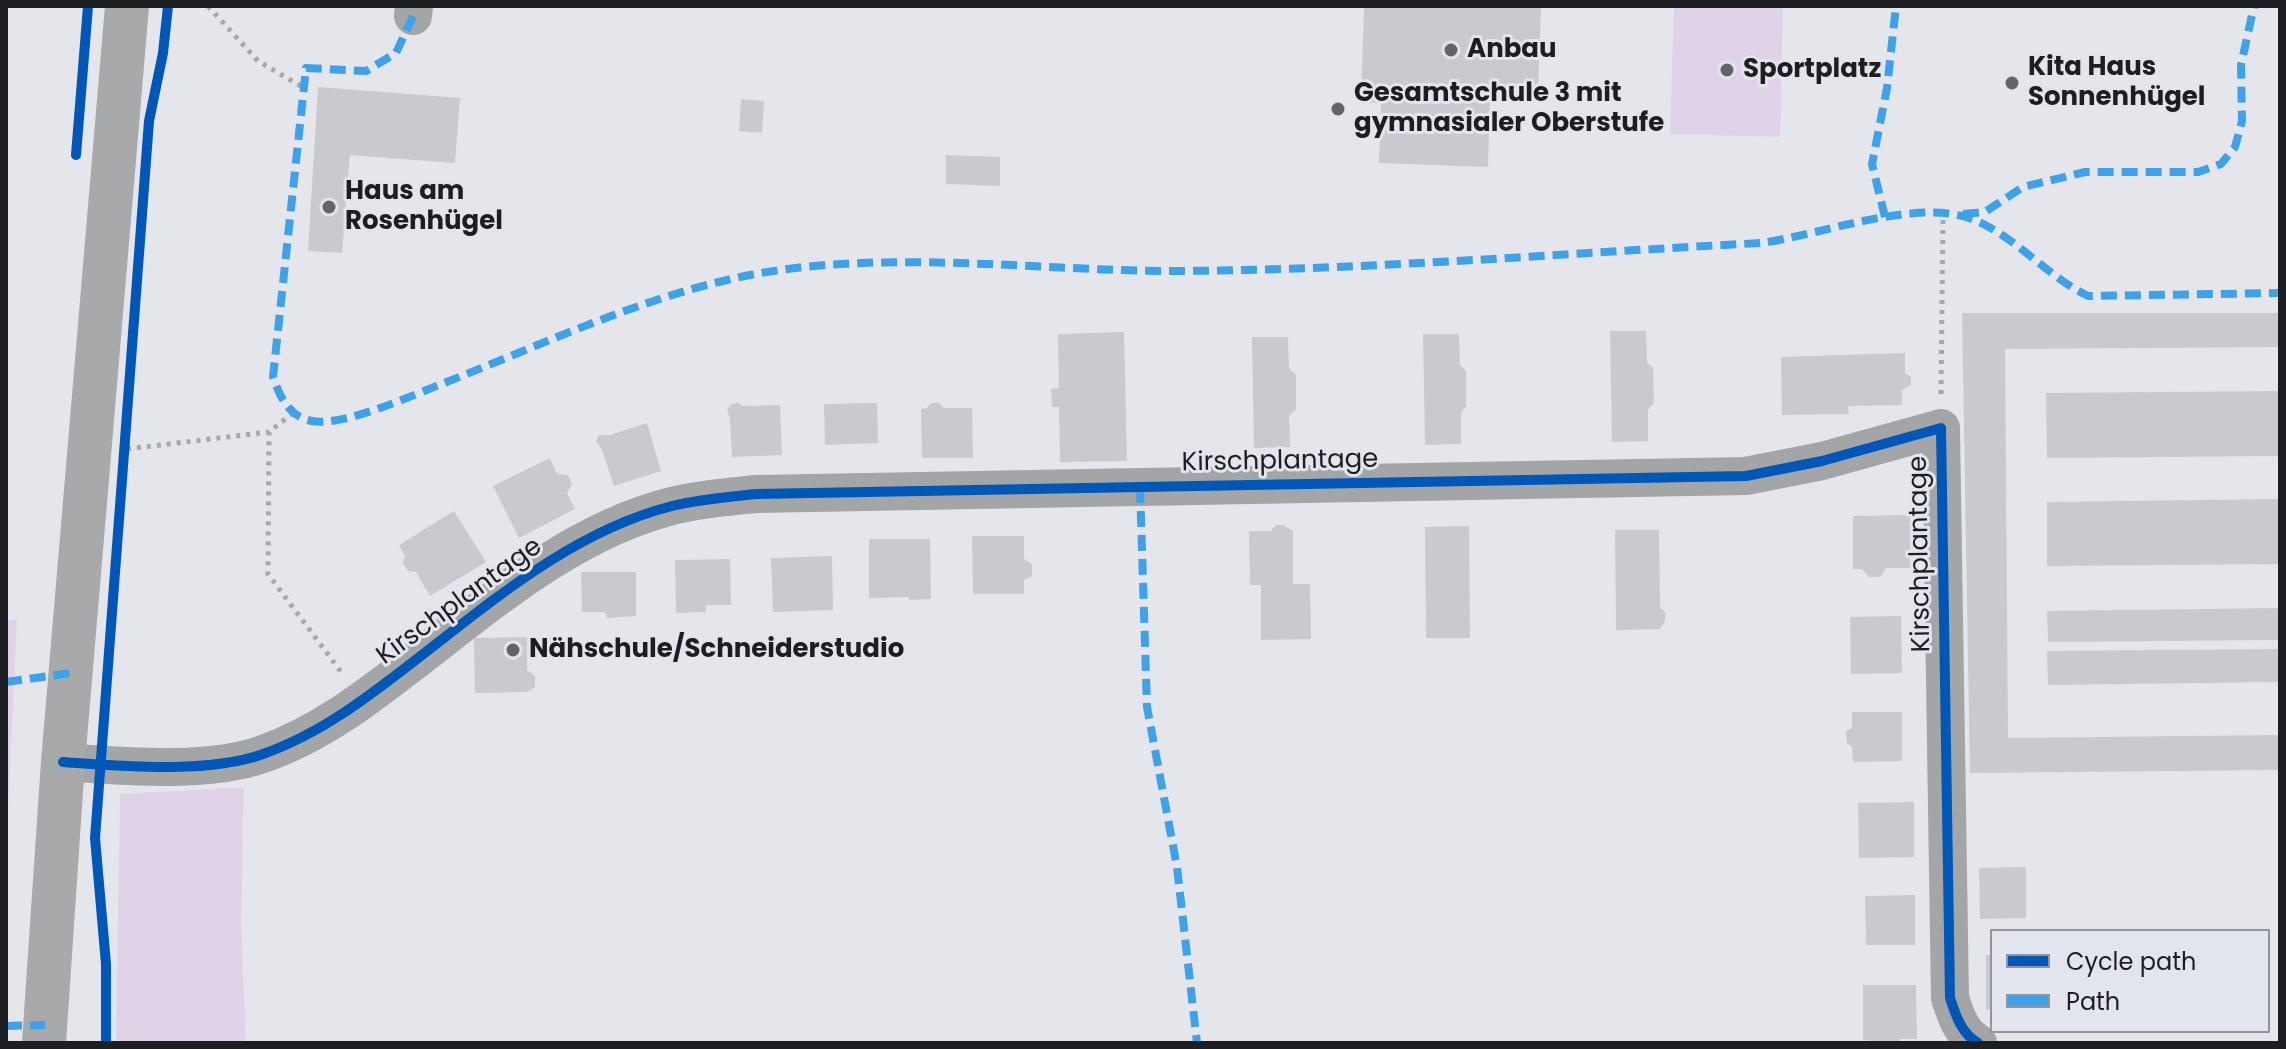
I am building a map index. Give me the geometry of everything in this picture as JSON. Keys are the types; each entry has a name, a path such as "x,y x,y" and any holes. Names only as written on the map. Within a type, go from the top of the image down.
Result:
{"main road":[{"path":"44,1043 63,762 127,6"}],"street":[{"name":"Kirschplantage","path":"63,762 171,765 236,761 263,755 306,735 363,701 480,610 580,543 639,517 698,501 756,494 1746,476 1822,461 1941,428 1950,998 1957,1022 1970,1039 1978,1043"}],"path":[{"path":"208,6 258,61 304,88"},
{"path":"1941,428 1943,215"},
{"path":"124,450 269,432 293,413"},
{"path":"269,432 268,574 363,701"}],"shaded area":[{"name":"Sportplatz","path":"1674,6 1783,6 1780,137 1670,134"},
{"path":"17,619 6,853 6,621"},
{"path":"244,787 241,922 246,1043 116,1043 120,794"}],"building":[{"name":"Anbau","path":"1364,6 1541,6 1538,95 1490,94 1488,167 1379,163 1381,103 1361,102"},
{"name":"Haus am Rosenhügel","path":"318,87 460,98 455,163 350,155 342,253 308,251"},
{"path":"741,99 764,101 762,133 739,131"},
{"path":"946,155 1000,157 1000,186 946,184"},
{"path":"1962,313 2280,313 2280,347 2005,349 2008,738 2280,735 2280,770 1970,773"},
{"path":"1610,331 1646,331 1647,362 1653,368 1654,403 1648,410 1648,441 1612,442"},
{"path":"1124,332 1127,461 1060,462 1059,407 1052,407 1051,389 1059,388 1058,334"},
{"path":"1423,334 1459,334 1460,365 1466,371 1461,444 1425,445"},
{"path":"1252,337 1288,337 1289,368 1296,375 1296,409 1289,416 1290,447 1254,448"},
{"path":"1905,353 1905,373 1911,377 1911,385 1902,390 1902,405 1848,406 1849,414 1782,415 1781,357"},
{"path":"2280,391 2280,456 2047,458 2046,393"},
{"path":"739,403 742,406 780,405 782,455 732,457 727,409"},
{"path":"877,403 878,443 825,445 824,404"},
{"path":"931,403 939,403 944,408 972,408 973,458 922,458 921,409"},
{"path":"647,423 661,471 614,486 596,441 599,435 610,435"},
{"path":"550,458 557,474 568,475 572,484 567,493 575,509 519,538 493,486"},
{"path":"2280,499 2280,564 2047,566 2047,502"},
{"path":"454,511 486,562 430,596 416,572 408,571 403,563 405,556 399,545"},
{"path":"1910,515 1910,568 1886,568 1880,577 1869,577 1862,569 1853,569 1853,516"},
{"path":"1276,525 1293,531 1293,584 1310,584 1311,639 1261,640 1261,585 1250,585 1249,531 1271,531"},
{"path":"1469,526 1470,638 1426,638 1425,527"},
{"path":"1615,530 1659,530 1660,607 1665,612 1665,621 1660,629 1616,630"},
{"path":"972,536 1024,536 1024,559 1032,564 1032,576 1024,580 1024,594 973,594"},
{"path":"869,539 930,539 931,599 869,598"},
{"path":"832,556 833,610 773,612 771,558"},
{"path":"730,559 731,605 706,605 706,612 676,613 675,560"},
{"path":"581,572 636,572 636,616 607,618 605,612 582,612"},
{"path":"2280,608 2280,640 2048,642 2047,611"},
{"path":"1901,616 1902,673 1851,674 1850,617"},
{"path":"527,637 527,670 535,676 535,687 527,692 475,693 474,638"},
{"path":"2280,649 2280,682 2048,685 2047,651"},
{"path":"1852,712 1902,712 1902,761 1853,762 1852,747 1847,743 1846,732 1852,727"},
{"path":"1914,802 1914,857 1859,858 1858,803"},
{"path":"2026,867 2026,918 1980,919 1979,868"},
{"path":"1915,895 1915,945 1866,945 1865,896"},
{"path":"1986,955 1990,955 1990,1009 1986,1010"},
{"path":"1863,985 1916,985 1917,1039 1900,1039 1897,1043 1863,1040"}],"marked path":[{"path":"1885,217 1872,164 1887,88 1896,6"},
{"path":"1963,214 1985,212 2023,187 2085,172 2198,172 2221,164 2235,147 2242,121 2241,65 2254,6"},
{"path":"413,16 396,53 366,71 306,68 273,377 282,399 291,411 304,419 325,422 378,409 584,326 691,289 781,270 837,264 950,263 1175,271 1395,264 1761,243 1894,215 1946,213 1969,218 2001,234 2058,278 2088,296 2280,293"},
{"path":"1140,487 1147,707 1177,867 1197,1043"},
{"path":"6,682 71,673"},
{"path":"6,1026 45,1025"}],"cycle path":[{"path":"76,155 88,6"},
{"path":"106,1043 106,964 95,838 149,121 163,53 168,6"},
{"path":"63,762 191,766 241,760 285,745 347,711 509,588 571,548 637,517 693,502 756,494 1746,476 1822,461 1941,428 1950,998 1963,1029 1978,1043"}],"place":[{"name":"Anbau","path":"1451,50"},
{"name":"Sportplatz","path":"1727,70"},
{"name":"Kita Haus Sonnenhügel","path":"2012,83"},
{"name":"Gesamtschule 3 mit gymnasialer Oberstufe","path":"1338,109"},
{"name":"Haus am Rosenhügel","path":"329,207"},
{"name":"Nähschule/Schneiderstudio","path":"513,650"}]}
